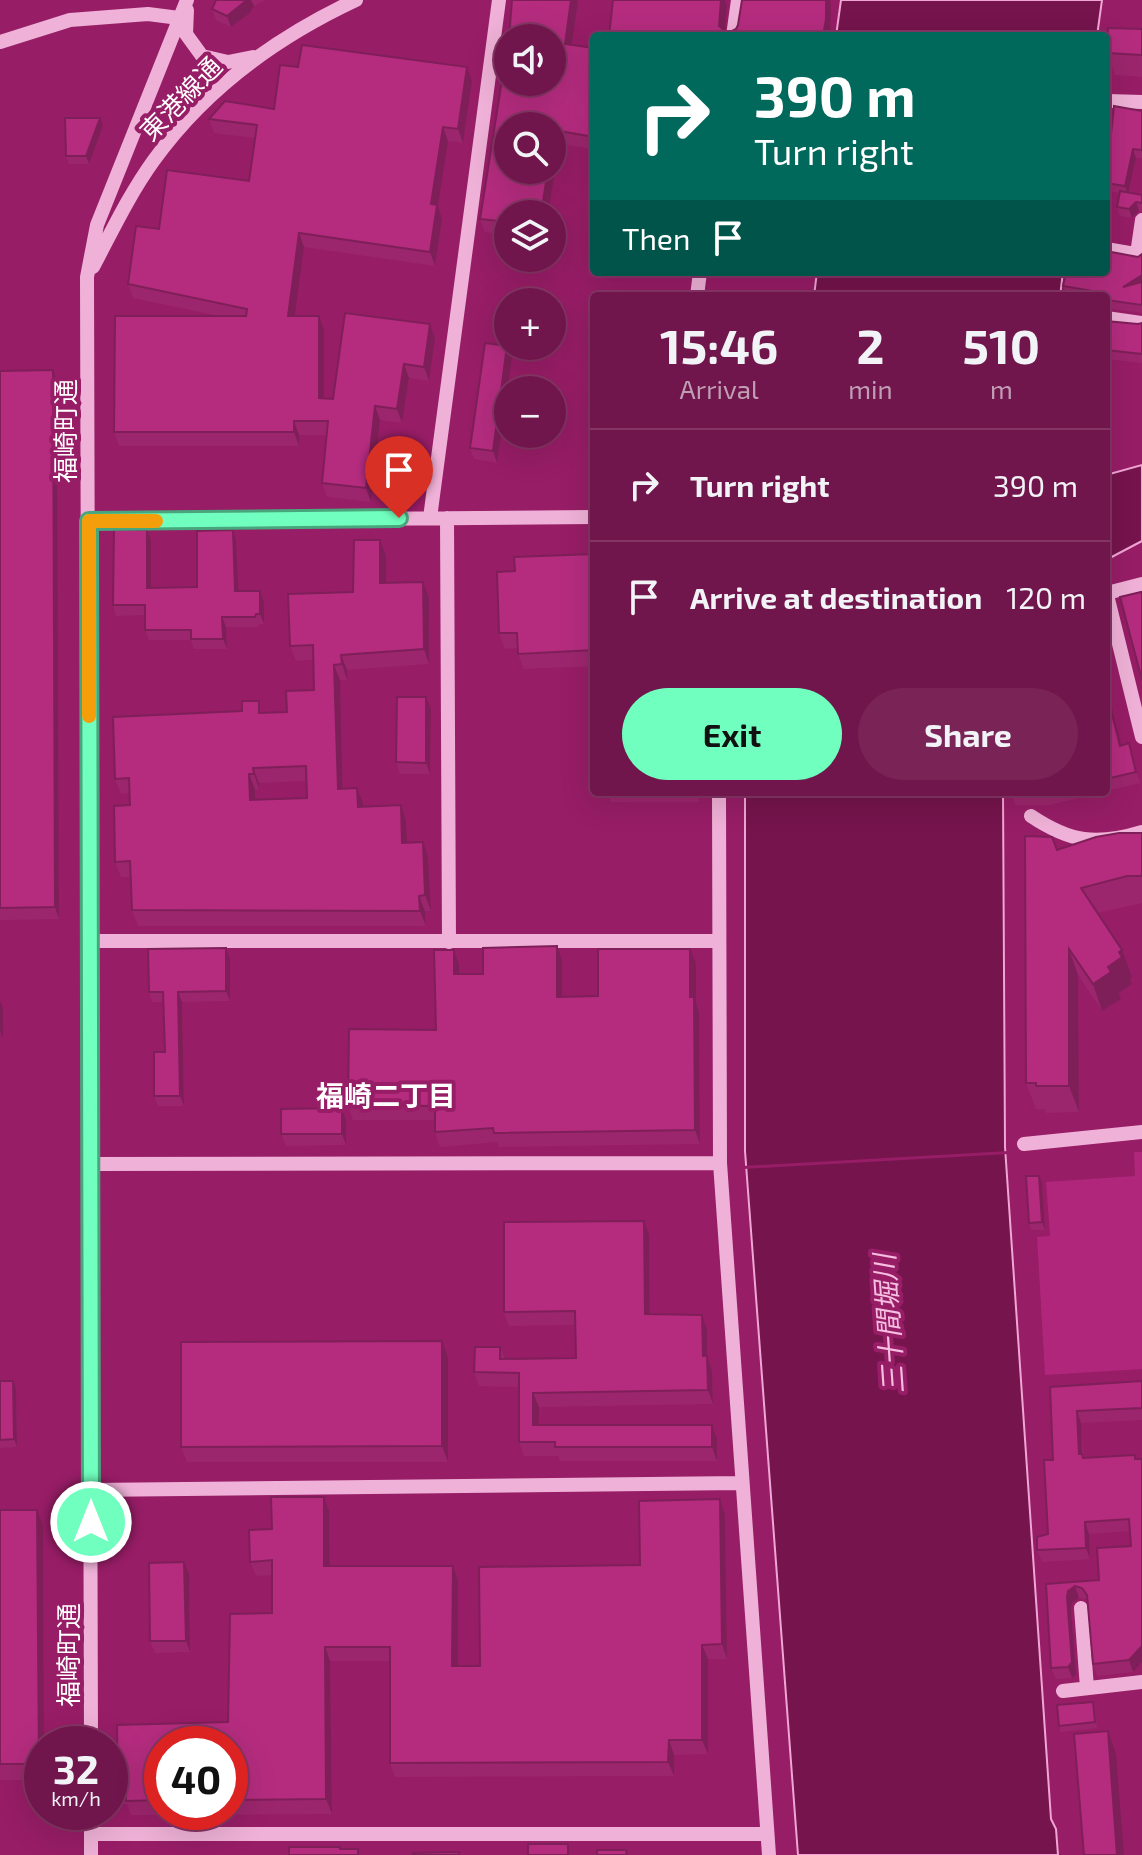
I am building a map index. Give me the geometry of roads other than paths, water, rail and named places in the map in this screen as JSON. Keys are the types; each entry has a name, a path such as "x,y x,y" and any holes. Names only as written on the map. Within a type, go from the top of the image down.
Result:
{"street":[{"name":"福崎町通","path":"91,1726 87,277 97,225 188,0"},
{"path":"188,0 186,34 202,56 228,62 257,57"},
{"name":"東港線通","path":"87,277 166,144 231,77 317,18 356,0"},
{"path":"430,518 499,0"},
{"path":"734,32 738,0"},
{"path":"0,42 70,20 148,14 179,18"},
{"path":"1110,101 1142,102"},
{"path":"1110,250 1139,254 1142,220"},
{"path":"1110,319 1142,323"},
{"path":"89,521 590,517"},
{"path":"447,518 449,942"},
{"path":"1110,591 1142,584"},
{"path":"1110,607 1142,737"},
{"path":"719,796 720,1163 769,1855"},
{"path":"1031,816 1057,833 1084,840 1119,839 1142,832"},
{"path":"89,941 719,941"},
{"path":"1024,1144 1142,1132"},
{"path":"90,1164 720,1163"},
{"path":"91,1490 741,1483"},
{"path":"1081,1608 1087,1688"},
{"path":"1063,1691 1142,1682"},
{"path":"91,1830 91,1855"},
{"path":"91,1834 767,1834"}],"water":[{"path":"841,0 1102,0 1098,32 837,32"},
{"path":"816,276 1062,276 1060,292 814,292"},
{"path":"1142,465 1142,541 1110,558 1110,474"},
{"name":"三十間堀川","path":"745,796 1003,796 1005,1147 1051,1819 1056,1829 1058,1855 798,1855 745,1151"}],"district":[{"name":"福崎二丁目","path":"386,1095"}]}
